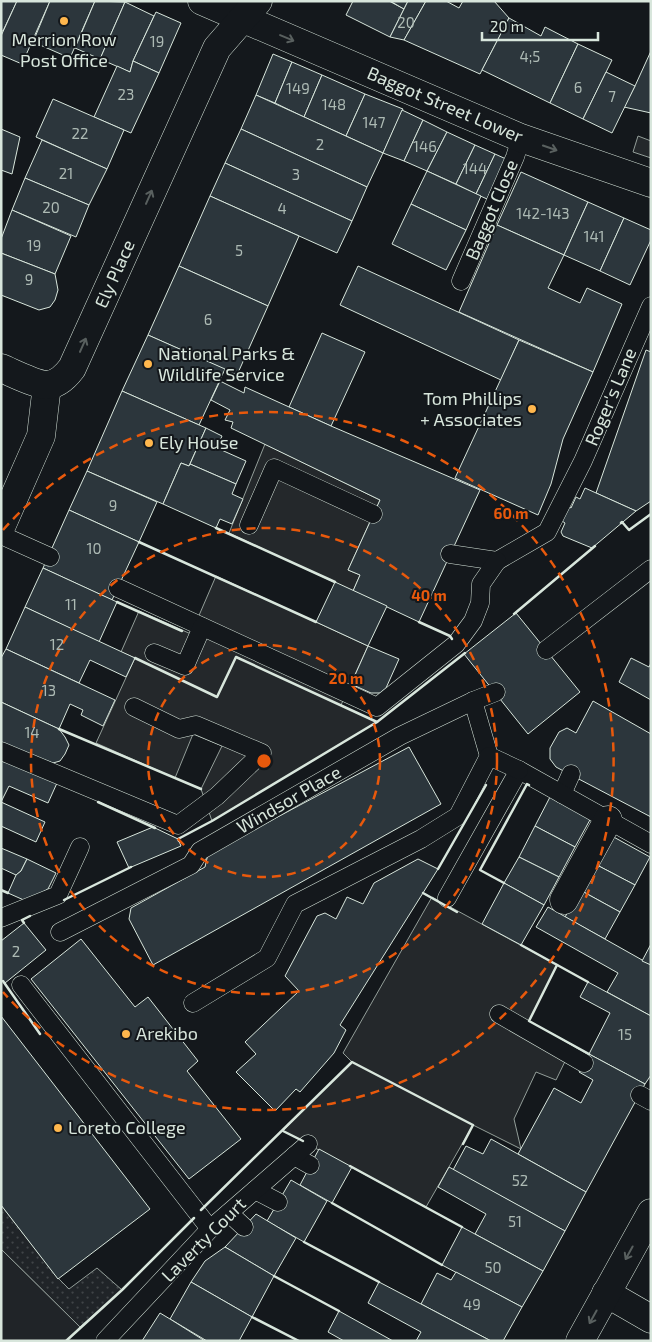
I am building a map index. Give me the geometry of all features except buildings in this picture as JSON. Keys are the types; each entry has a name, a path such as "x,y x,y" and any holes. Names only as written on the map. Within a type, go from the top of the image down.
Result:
{"street":[{"name":"Baggot Street Lower","path":"202,1 250,10 521,138 651,184"},
{"name":"Ely Place","path":"47,385 66,377 72,368 216,48 250,10"},
{"path":"1,368 47,385 41,436 1,527"},
{"path":"564,900 608,820"},
{"path":"580,1341 651,1213"},
{"path":"606,1293 651,1319"}],"lane":[{"name":"Baggot Close","path":"461,281 521,138"},
{"name":"Roger's Lane","path":"497,561 547,532 583,461 651,306"},
{"path":"250,525 274,468 373,514"},
{"path":"1,535 50,557"},
{"path":"118,588 376,707 456,644 473,621 480,604 481,584 497,561 450,554"},
{"path":"546,650 651,569"},
{"path":"154,653 185,666 202,627"},
{"name":"Windsor Place","path":"60,932 191,865 200,851 400,736 473,700 496,692"},
{"path":"193,1004 267,958 295,904 421,839 458,816 489,756 473,700"},
{"path":"1,751 178,826 217,796 262,753 196,724 179,729 134,707"},
{"path":"489,756 519,770 651,844"},
{"path":"447,898 519,770"},
{"path":"562,794 571,774"},
{"path":"1,918 58,895 80,847"},
{"path":"21,985 210,1229"},
{"path":"499,1014 584,1063"},
{"name":"Laverty Court","path":"104,1341 210,1229 308,1144"},
{"path":"294,1156 310,1165"},
{"path":"255,1190 278,1202"},
{"path":"229,1212 244,1227"}],"shaded area":[{"path":"638,136 651,141 651,158 633,152"},
{"path":"265,444 380,500 348,570 360,575 353,591 229,533"},
{"path":"216,576 368,646 341,705 377,722 212,821 201,789 222,746 193,734 175,778 96,743 135,658 121,652 139,611 191,634"},
{"path":"432,897 557,965 529,1021 573,1045 556,1080 536,1072 514,1119 521,1149 473,1125 426,1207 283,1131 352,1062 343,1053"},
{"path":"1,1205 58,1278 69,1289 97,1268 122,1290 80,1327 1,1249"},
{"path":"1,1249 80,1327 66,1341 1,1341"}],"wall":[{"path":"621,523 629,530 651,514"},
{"path":"216,528 335,582"},
{"path":"139,542 316,622"},
{"path":"514,614 595,546"},
{"path":"117,602 182,631"},
{"path":"419,622 450,636 452,639"},
{"path":"179,841 178,839 212,821 377,722 465,653"},
{"path":"135,658 217,697 236,657 377,722"},
{"path":"59,729 201,789"},
{"path":"504,883 480,870 527,784 529,785"},
{"path":"438,869 486,785"},
{"path":"98,802 155,828"},
{"path":"64,900 131,867"},
{"path":"1,890 8,893"},
{"path":"423,893 457,912"},
{"path":"24,923 22,920 30,916"},
{"path":"521,945 588,982"},
{"path":"557,965 529,1021 589,1054"},
{"path":"3,981 40,1034"},
{"path":"201,1210 352,1062 473,1125 463,1144"},
{"path":"283,1131 303,1141"},
{"path":"350,1166 462,1227"},
{"path":"332,1203 442,1265"},
{"path":"66,1341 122,1290 194,1218"},
{"path":"304,1242 379,1282"},
{"path":"274,1276 339,1311"},
{"path":"252,1317 299,1341"}],"place":[{"name":"Merrion Row Post Office","path":"64,21"},
{"name":"National Parks & Wildlife Service","path":"148,364"},
{"name":"Tom Phillips + Associates","path":"532,409"},
{"name":"Ely House","path":"149,443"},
{"name":"Arekibo","path":"126,1034"},
{"name":"Loreto College","path":"58,1128"}]}
